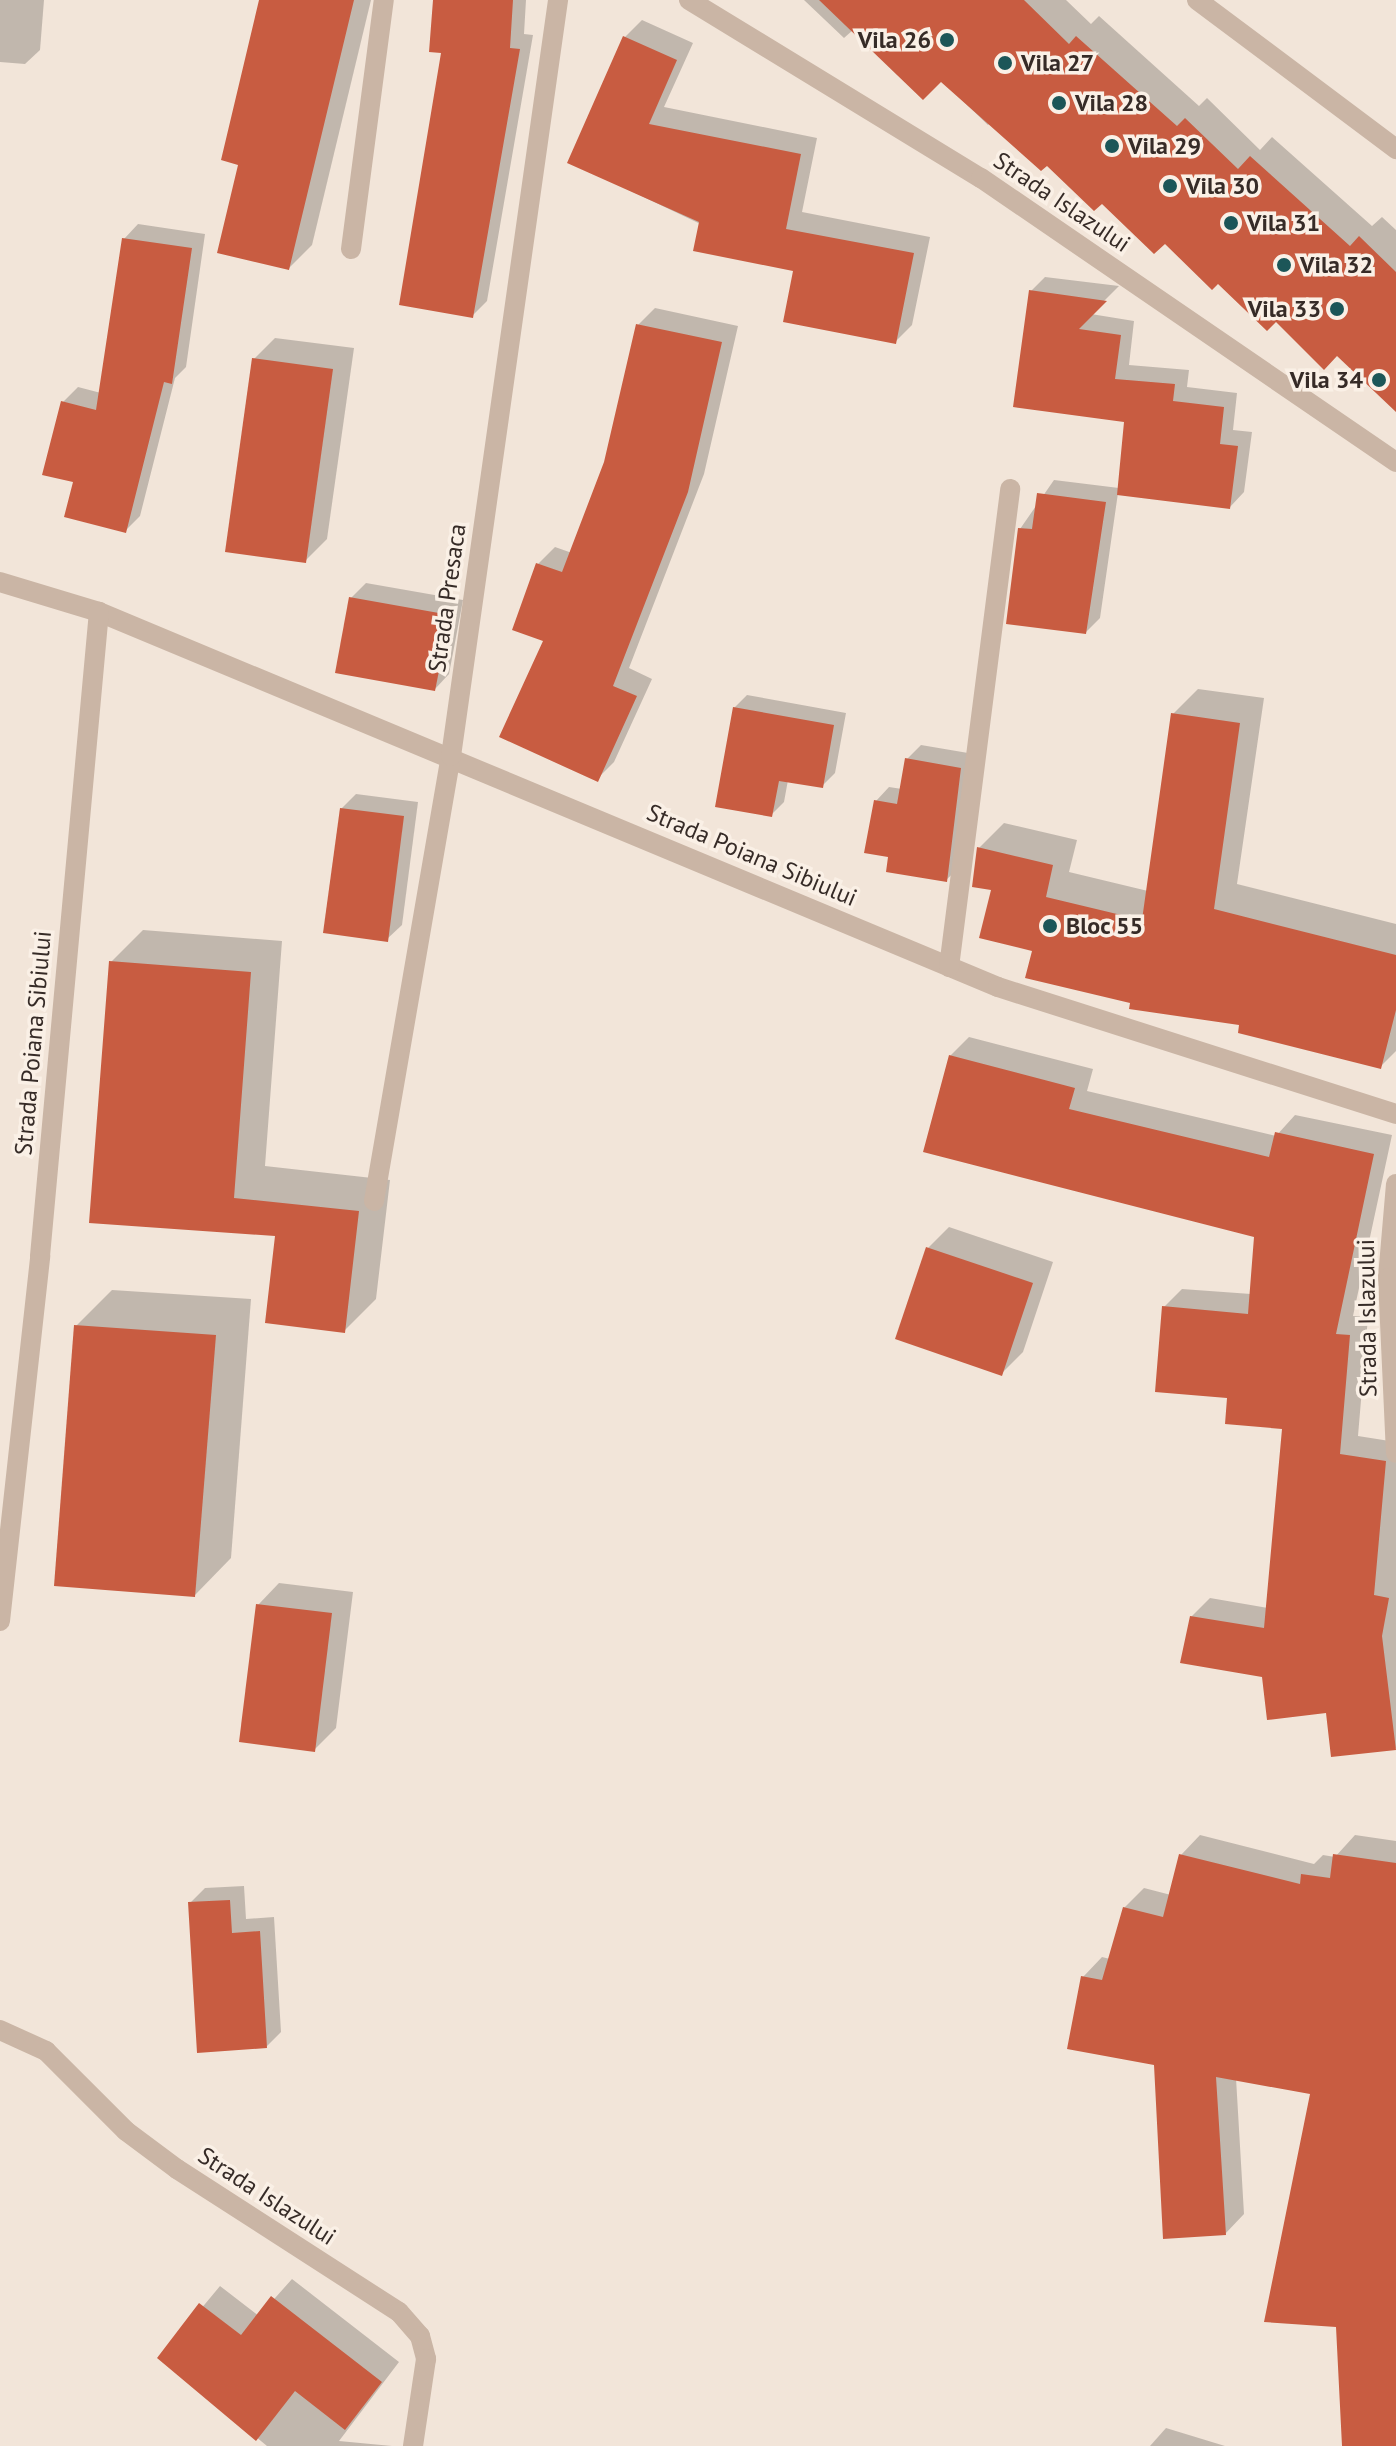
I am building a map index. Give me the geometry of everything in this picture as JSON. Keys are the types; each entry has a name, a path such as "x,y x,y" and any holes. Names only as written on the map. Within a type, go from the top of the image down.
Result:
{"street":[{"path":"351,249 384,0"},
{"name":"Strada Presaca","path":"374,1201 451,756 558,0"},
{"name":"Strada Islazului","path":"689,0 981,178 1396,462"},
{"path":"1197,0 1396,149"},
{"path":"949,967 1010,489"},
{"name":"Strada Poiana Sibiului","path":"0,582 99,612 451,756 998,987 1396,1114"},
{"name":"Strada Poiana Sibiului","path":"0,1621 40,1256 99,612"},
{"name":"Strada Islazului","path":"1396,1184 1388,1278 1396,1453"},
{"name":"Strada Islazului","path":"0,2030 46,2051 126,2131 177,2169 399,2312 420,2336 426,2359 413,2446"}],"building":[{"path":"259,0 354,0 289,270 217,253 238,165 221,160"},
{"path":"433,0 513,0 510,48 520,49 473,318 399,305 441,53 429,52"},
{"path":"819,0 1024,0 1069,44 1076,36 1177,126 1185,118 1238,169 1250,156 1350,246 1359,236 1396,272 1396,412 1337,356 1324,370 1276,322 1267,331 1218,284 1212,290 1165,244 1154,254 1102,204 1094,211 1047,166 1041,171 941,82 923,100"},
{"path":"623,36 677,60 649,124 801,154 786,229 914,253 896,344 783,322 793,271 693,251 699,222 567,163"},
{"path":"122,238 192,248 172,384 164,382 126,533 64,517 73,482 42,475 61,401 96,410"},
{"path":"1029,290 1107,301 1079,329 1121,335 1115,379 1175,384 1173,401 1224,407 1220,444 1238,446 1230,509 1117,495 1124,422 1013,407"},
{"path":"636,324 722,342 688,492 613,686 637,696 598,782 499,737 543,641 512,630 536,563 562,572 604,462"},
{"path":"252,358 333,369 306,563 225,552"},
{"path":"1037,493 1106,502 1086,634 1006,624 1018,528 1032,529"},
{"path":"349,597 450,615 435,691 335,673"},
{"path":"733,707 834,725 823,788 779,781 772,817 715,807"},
{"path":"1171,713 1240,723 1214,909 1396,955 1396,1010 1381,1069 1238,1033 1239,1025 1129,1009 1130,1003 1025,978 1032,951 979,938 991,890 972,887 977,847 1053,865 1046,897 1142,920"},
{"path":"905,758 961,768 947,882 886,872 888,857 864,853 874,800 897,804"},
{"path":"340,808 404,816 388,942 323,933"},
{"path":"109,961 251,972 234,1198 359,1211 345,1333 265,1323 275,1236 89,1223"},
{"path":"949,1055 1075,1088 1069,1109 1269,1157 1275,1132 1374,1154 1336,1334 1350,1335 1340,1454 1386,1461 1374,1595 1389,1598 1382,1636 1396,1750 1331,1757 1326,1713 1267,1720 1262,1677 1180,1663 1190,1616 1264,1628 1282,1429 1225,1424 1227,1398 1155,1392 1162,1306 1248,1314 1254,1237 923,1152"},
{"path":"926,1247 1033,1283 1002,1376 895,1339"},
{"path":"74,1325 216,1335 195,1597 54,1586"},
{"path":"256,1604 332,1613 315,1752 239,1742"},
{"path":"1179,1854 1300,1884 1301,1874 1330,1878 1333,1854 1396,1863 1396,2446 1342,2446 1336,2327 1264,2322 1310,2094 1216,2077 1226,2235 1163,2239 1154,2065 1067,2049 1081,1976 1102,1980 1123,1907 1163,1917"},
{"path":"230,1900 232,1933 260,1931 267,2048 197,2053 188,1902"},
{"path":"271,2296 382,2382 345,2430 295,2391 256,2441 157,2358 199,2303 241,2335"}],"place":[{"name":"Vila 26","path":"947,40"},
{"name":"Vila 27","path":"1005,63"},
{"name":"Vila 28","path":"1059,103"},
{"name":"Vila 29","path":"1112,146"},
{"name":"Vila 30","path":"1170,186"},
{"name":"Vila 31","path":"1231,223"},
{"name":"Vila 32","path":"1284,265"},
{"name":"Vila 33","path":"1337,309"},
{"name":"Vila 34","path":"1379,380"},
{"name":"Bloc 55","path":"1050,926"}]}
